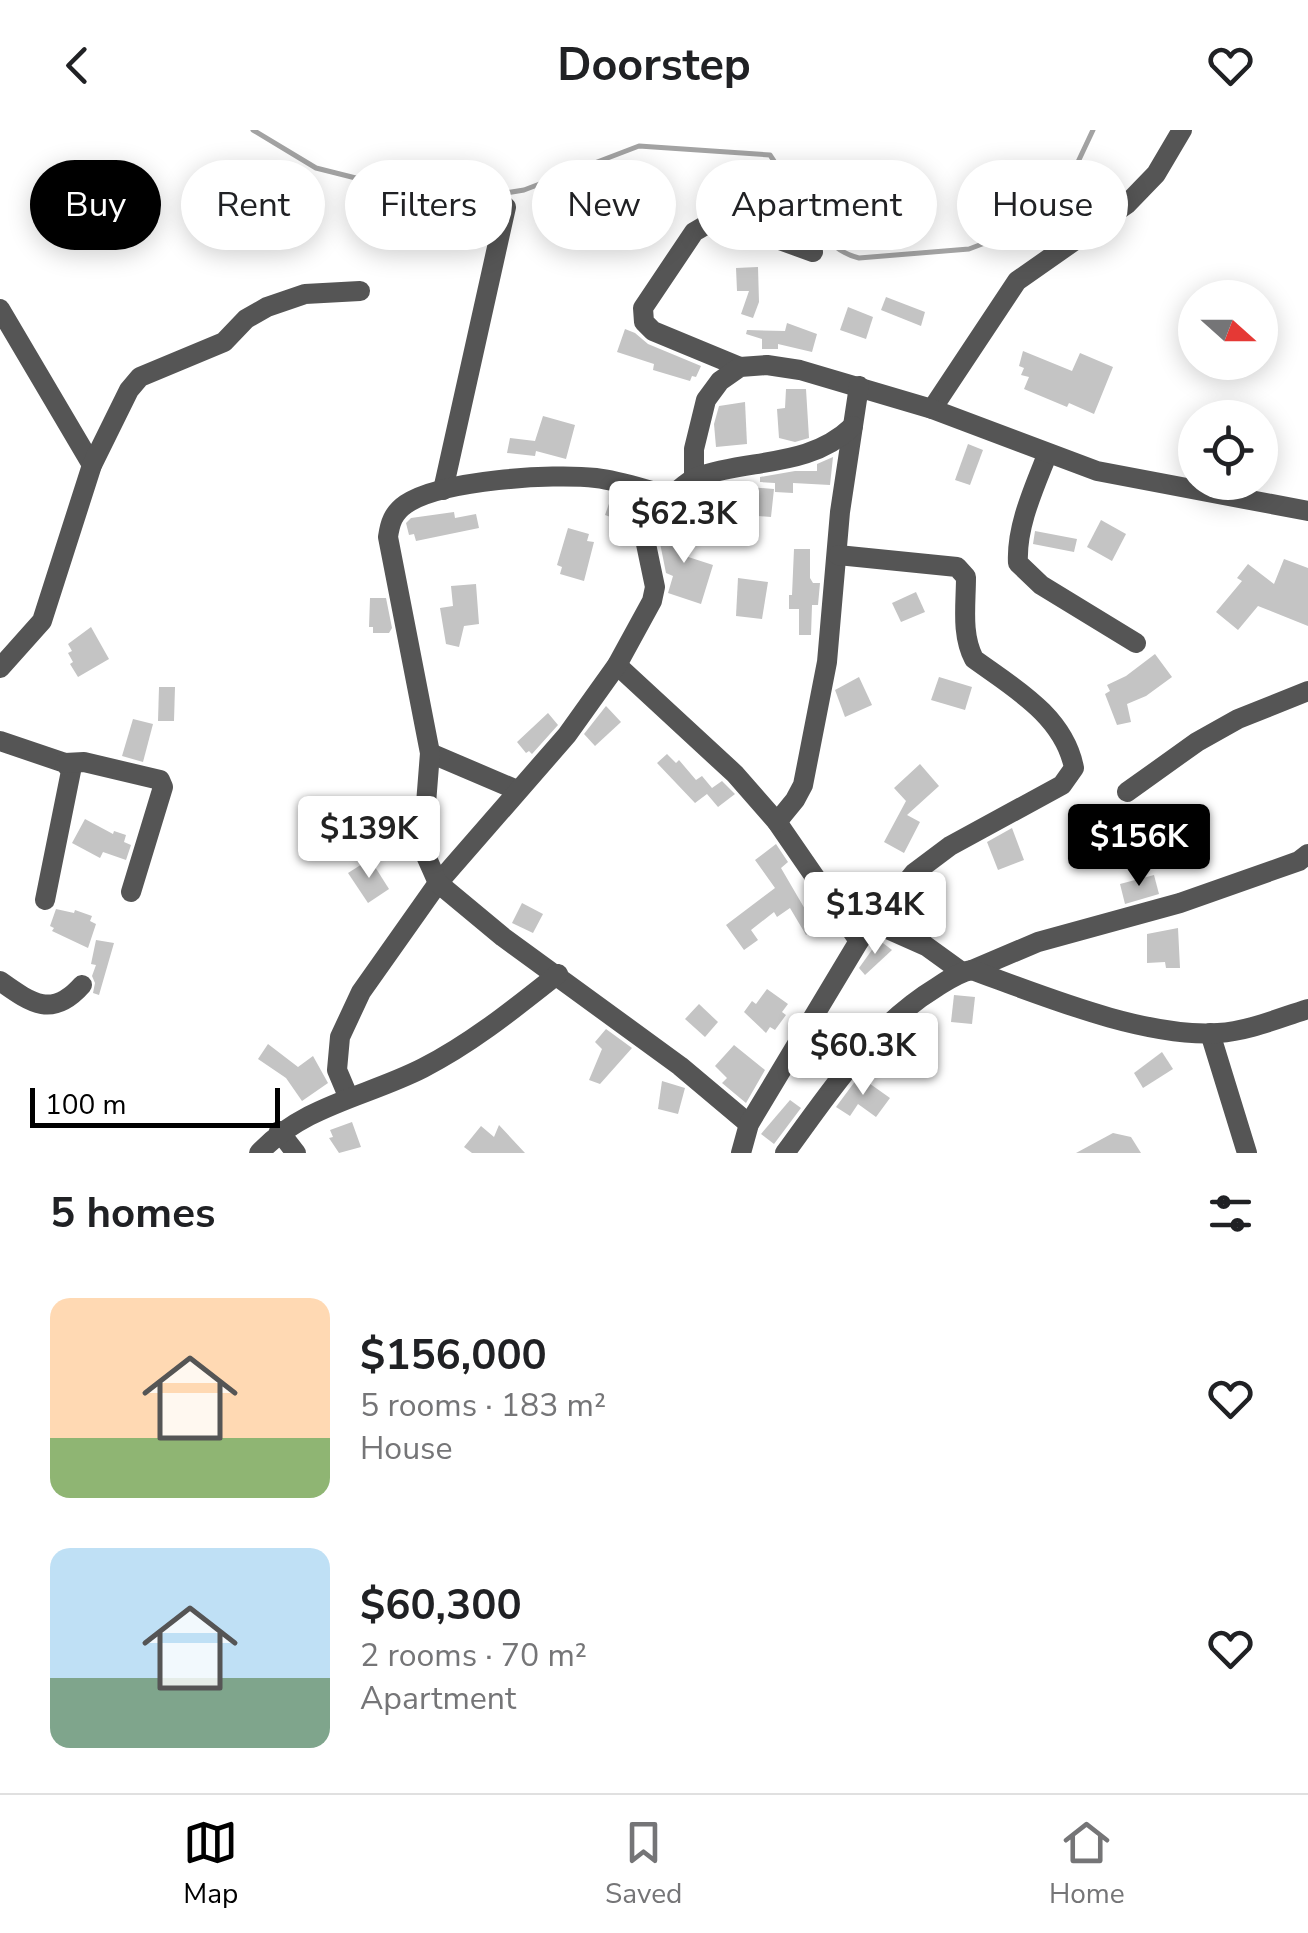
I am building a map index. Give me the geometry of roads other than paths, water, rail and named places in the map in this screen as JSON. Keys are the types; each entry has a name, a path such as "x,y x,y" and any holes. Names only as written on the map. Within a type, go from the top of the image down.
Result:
{"street":[{"path":"932,409 1018,281 1127,204 1156,174 1182,130"},
{"path":"813,252 732,223 711,222 694,232 672,260 644,308 644,322 652,331 740,367 768,365 800,370 859,386 1097,471 1308,511"},
{"path":"443,490 496,250"},
{"path":"0,668 42,622 92,466 129,390 140,377 224,342 246,319 267,307 305,294 360,291"},
{"path":"0,309 92,466"},
{"path":"694,478 694,449 706,400 720,381 740,367"},
{"path":"777,822 796,800 803,784 828,662 840,512 859,386"},
{"path":"348,1096 336,1070 340,1037 361,992 438,883 568,734 617,665 652,601 655,588 646,544 648,528 671,496 694,478 812,452 853,426"},
{"path":"1047,455 1031,496 1017,550 1018,563 1040,585 1136,643"},
{"path":"671,496 595,478 502,480 443,490 407,504 391,519 388,537 430,753 424,829 426,856 438,883 503,937 680,1066 749,1124"},
{"path":"741,1153 749,1124 859,942 914,873 950,846 1062,785 1074,768 1044,710 974,660 965,632 966,576 957,567 838,555"},
{"path":"617,665 735,774 777,822 859,942"},
{"path":"1128,792 1197,742 1308,691"},
{"path":"0,742 65,763 84,762 160,780 163,787 130,892"},
{"path":"430,753 517,790"},
{"path":"45,900 71,781 71,771 65,763"},
{"path":"784,1153 858,1055 921,996 995,957 1180,903 1308,854"},
{"path":"872,922 926,946 967,971 1091,1012 1158,1027 1210,1033 1256,1026 1308,1009"},
{"path":"258,1153 279,1132 348,1096 422,1068 472,1040 558,974"},
{"path":"1,983 24,999 58,1005 69,1000 82,985"},
{"path":"1210,1033 1246,1153"},
{"path":"279,1132 296,1153"}],"waterway":[{"path":"253,130 316,168 451,202 524,190 639,146 770,155 818,230 844,252 859,258 969,249 1040,222 1077,164 1093,130"}]}
